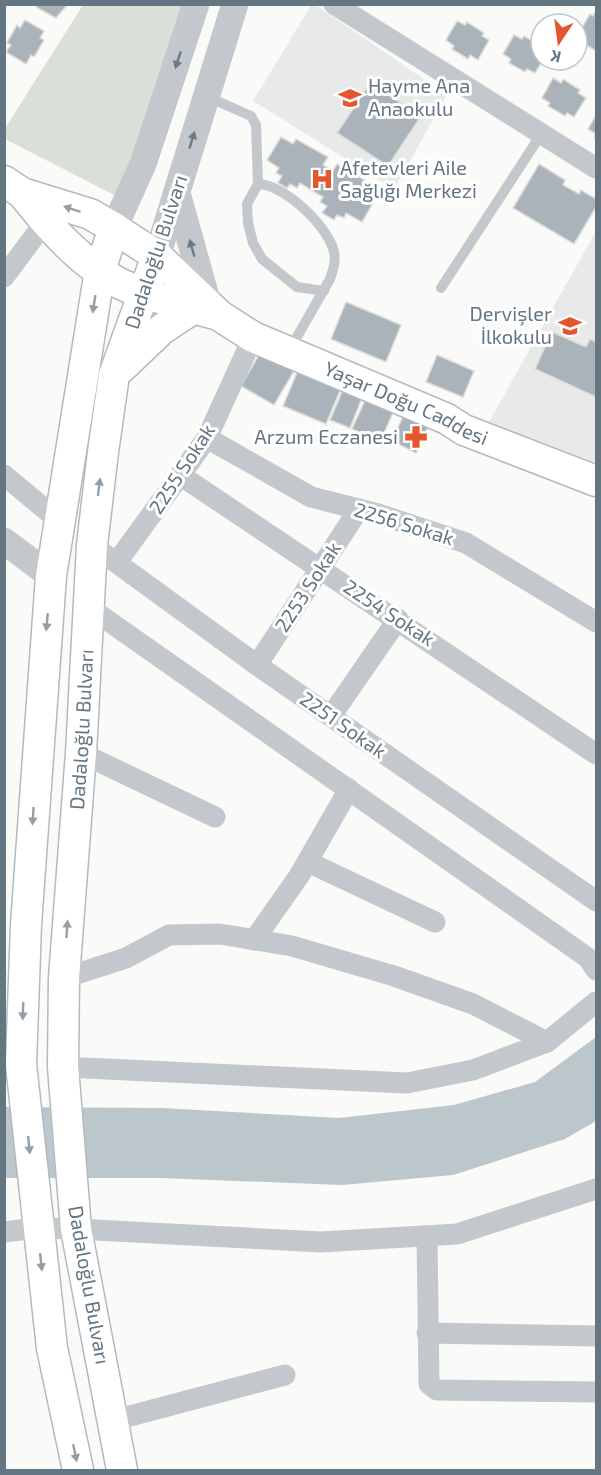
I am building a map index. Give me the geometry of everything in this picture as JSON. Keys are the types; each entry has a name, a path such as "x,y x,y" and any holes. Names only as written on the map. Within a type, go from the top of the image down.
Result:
{"main road":[{"path":"13,187 90,214 114,228 157,256 207,309"},
{"path":"13,187 45,222 100,270 122,284 144,293 207,309"},
{"name":"Dadaloğlu Bulvarı","path":"78,1470 52,1348 16,1072 51,576 58,520 100,270 114,228"},
{"name":"Dadaloğlu Bulvarı","path":"122,1470 111,1421 75,1216 64,1080 64,978 81,753 92,545 114,375 157,256"},
{"path":"114,375 162,329 207,309"},
{"name":"Yaşar Doğu Caddesi","path":"207,309 253,337 447,420 464,430 597,481"}],"street":[{"name":"Dadaloğlu Bulvarı","path":"114,228 143,164 196,4"},
{"name":"Dadaloğlu Bulvarı","path":"157,256 236,4"},
{"path":"334,4 597,168"},
{"path":"177,192 207,309"},
{"path":"4,277 45,222"},
{"name":"2255 Sokak","path":"117,562 207,438 253,337"},
{"name":"2256 Sokak","path":"207,438 311,497 359,509 466,543 597,622"},
{"path":"4,475 58,520"},
{"name":"2254 Sokak","path":"180,475 597,754"},
{"name":"2253 Sokak","path":"257,665 359,509"},
{"path":"4,541 51,576"},
{"name":"2251 Sokak","path":"92,545 257,665 596,900"},
{"path":"90,608 588,958 597,970"},
{"path":"331,716 398,619"},
{"path":"81,753 215,817"},
{"path":"254,940 308,862 349,789"},
{"path":"308,862 435,922"},
{"path":"64,978 126,958 169,935 220,934 292,946 394,976 473,1004 547,1042"},
{"path":"64,1080 407,1083 473,1070 547,1042 597,1002"},
{"path":"4,1232 36,1216 75,1216 321,1242 457,1234 597,1189"},
{"path":"427,1236 429,1384 437,1390 597,1392"},
{"path":"427,1334 597,1336"},
{"path":"111,1421 285,1375"}],"lane":[{"path":"206,96 254,120 258,133 258,184 247,204 248,223 253,243 262,259 297,287 324,291"},
{"path":"441,288 542,133"},
{"path":"258,184 274,186 286,193 328,237 334,253 334,267 324,291 288,352"}],"shaded area":[{"name":"Hayme Ana Anaokulu","path":"312,4 447,95 394,189 253,101"},
{"path":"83,5 185,5 118,197 5,139 4,130"},
{"name":"Dervişler İlkokulu","path":"596,231 596,465 489,422"},
{"path":"596,1037 596,1121 565,1139 453,1175 342,1185 160,1178 5,1178 5,1107 162,1108 339,1118 454,1105 535,1082"}],"building":[{"path":"38,4 68,4 56,18 36,7"},
{"path":"596,10 596,51 589,47 589,16 593,16"},
{"path":"25,20 44,31 40,38 44,40 34,57 31,55 26,64 6,52 11,45 7,43 17,25 20,28"},
{"path":"457,21 465,25 467,22 484,33 482,36 489,40 478,60 470,55 468,59 452,49 454,46 446,40"},
{"path":"514,35 522,39 524,36 529,39 529,70 525,72 509,63 511,59 503,54"},
{"path":"553,78 561,83 563,79 580,90 578,93 586,98 574,117 567,113 565,116 548,106 550,103 542,98"},
{"path":"370,83 421,116 388,166 337,133"},
{"path":"596,115 596,134 588,129"},
{"name":"Afetevleri Aile Sağlığı Merkezi","path":"281,137 293,144 296,139 328,157 323,165 333,171 337,164 366,181 363,187 377,196 362,222 346,213 344,218 337,215 334,220 322,213 327,206 320,202 323,197 300,183 297,188 290,184 287,188 278,183 282,176 276,173 279,168 267,160"},
{"path":"539,164 565,180 563,185 579,194 581,190 596,199 596,207 574,244 513,208"},
{"path":"346,302 401,325 386,362 331,339"},
{"path":"552,332 586,347 590,339 596,342 596,397 535,369"},
{"path":"264,346 297,366 274,405 241,386"},
{"path":"437,355 474,371 463,397 426,382"},
{"path":"299,368 342,386 326,424 283,406"},
{"path":"345,385 364,393 350,428 330,420"},
{"path":"368,394 396,406 380,442 352,429"},
{"path":"405,412 430,423 416,453 392,441"}],"place":[{"name":"Hayme Ana Anaokulu","path":"350,98"},
{"name":"Afetevleri Aile Sağlığı Merkezi","path":"322,179"},
{"name":"Dervişler İlkokulu","path":"570,326"},
{"name":"Arzum Eczanesi","path":"416,437"}]}
